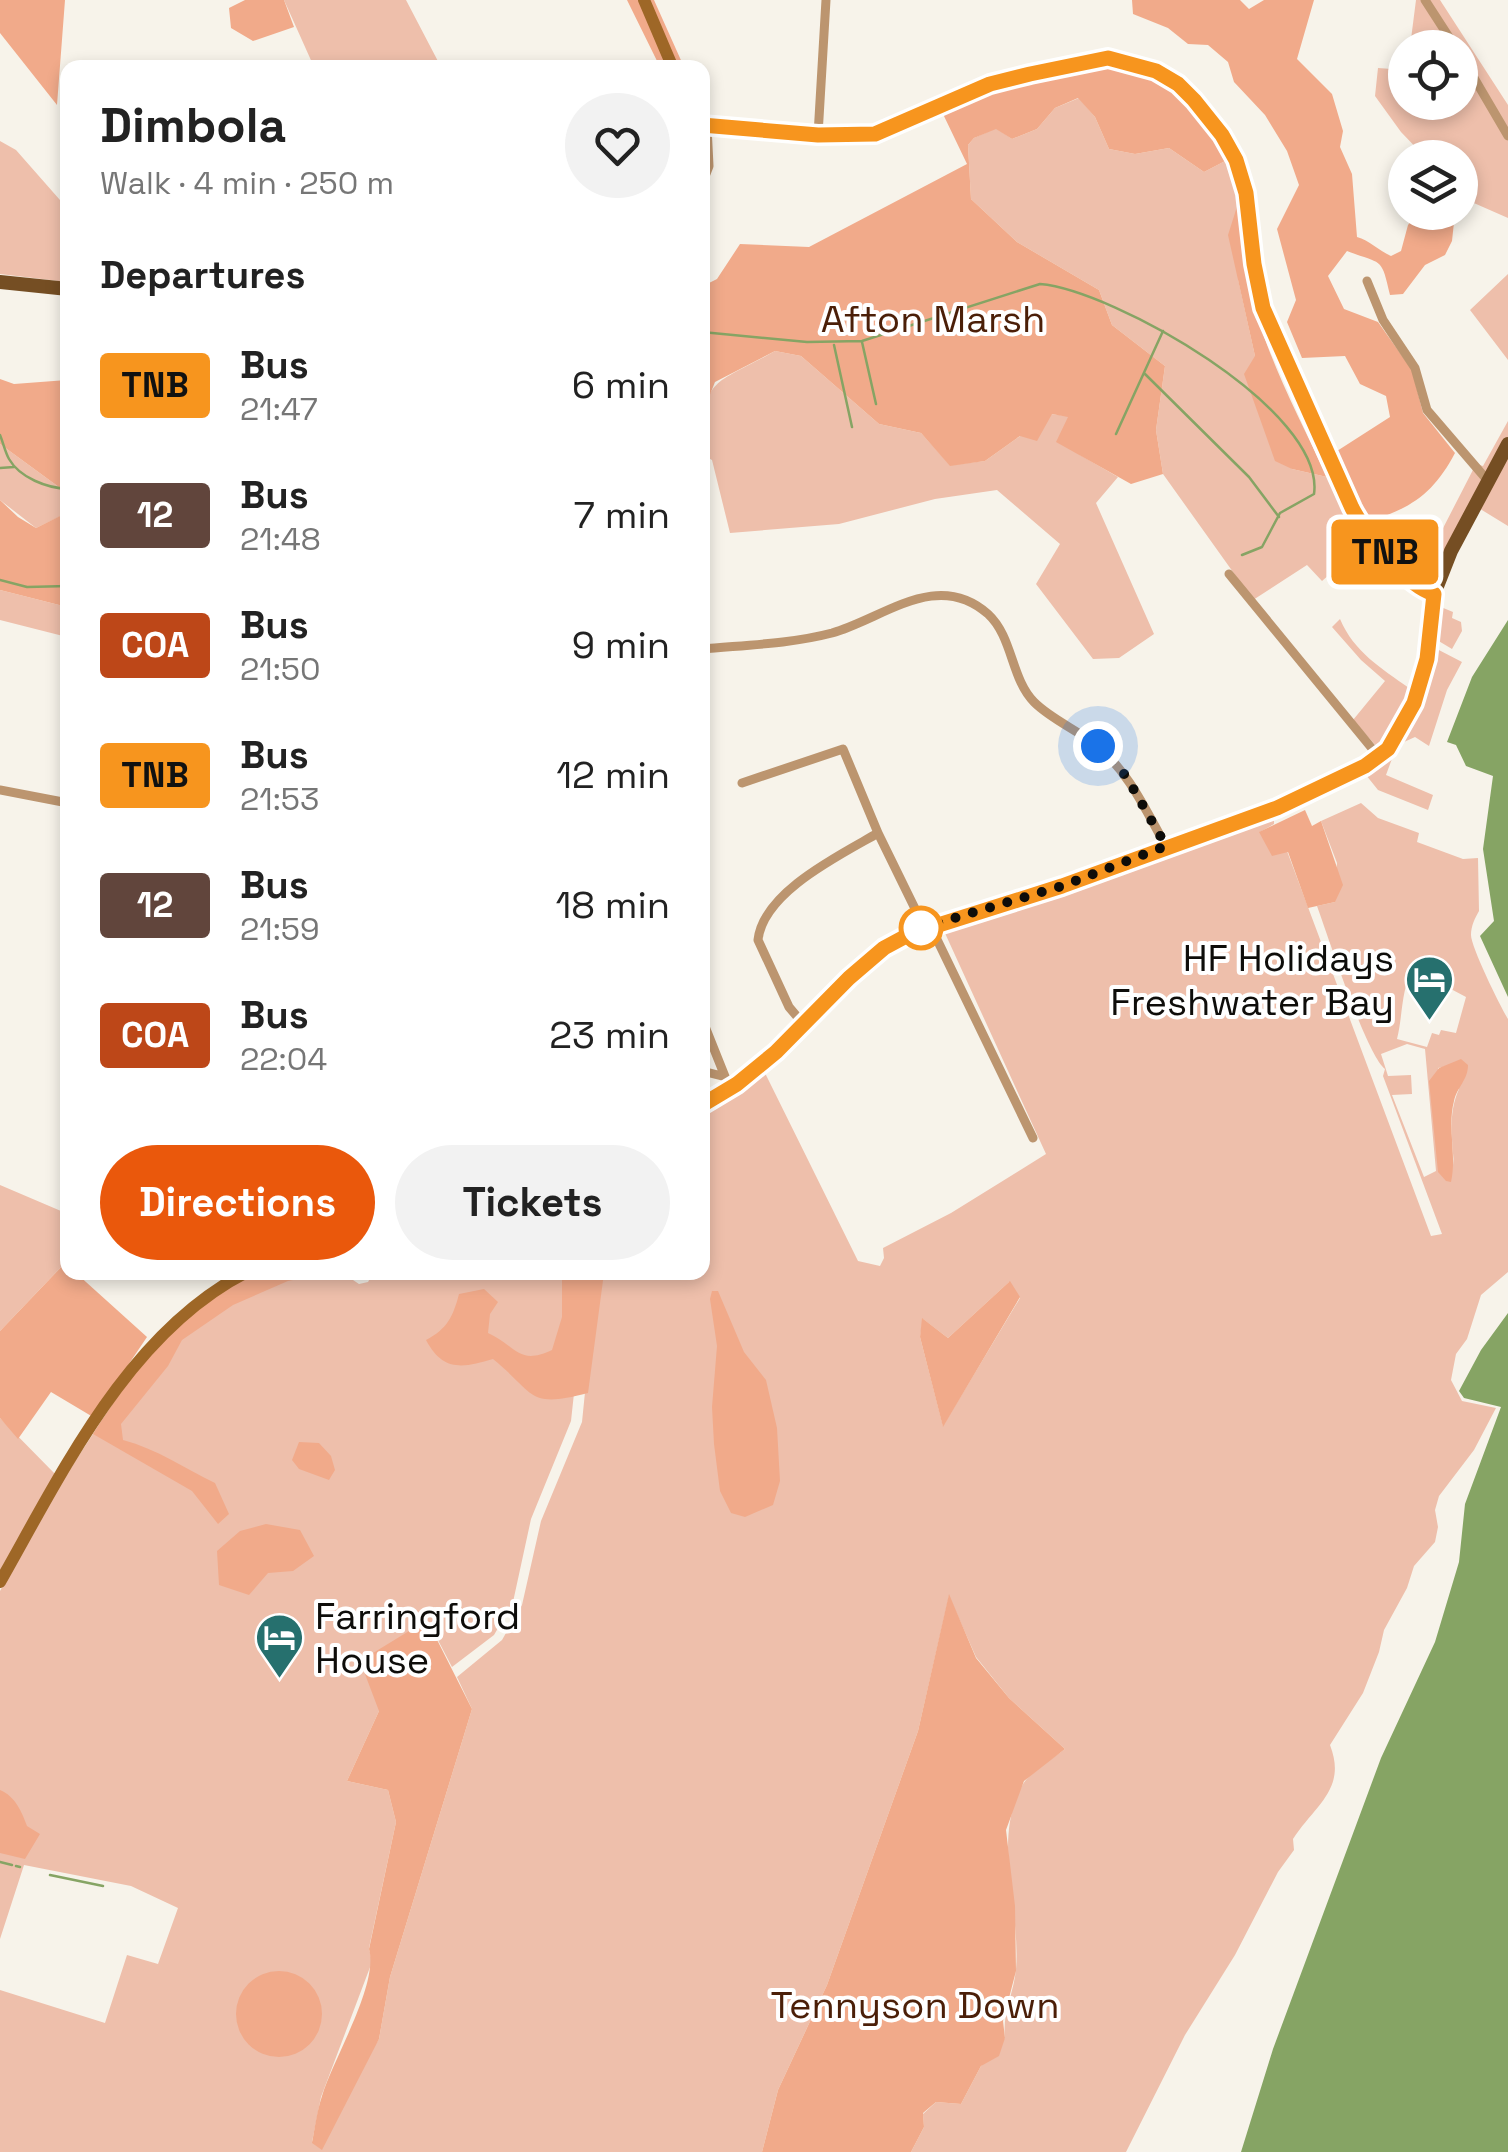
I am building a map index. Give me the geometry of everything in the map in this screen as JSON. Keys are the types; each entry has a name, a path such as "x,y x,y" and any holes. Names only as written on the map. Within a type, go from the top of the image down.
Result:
{"main road":[{"path":"710,126 818,135 875,134 990,84 1108,58 1156,71 1178,84 1222,135 1236,160 1246,193 1263,308 1352,508 1366,531 1415,584 1434,594 1451,551 1508,444"},
{"path":"0,282 60,288"}],"street":[{"path":"644,0 669,60"},
{"path":"818,135 826,0"},
{"path":"826,13 836,0"},
{"path":"1424,0 1444,30"},
{"path":"1478,85 1508,136"},
{"path":"1367,281 1382,320 1415,368 1427,410 1488,481"},
{"path":"1229,574 1379,757"},
{"path":"710,648 834,632 920,598 949,594 969,601 1000,626 1032,700 1098,746 1126,776 1166,846"},
{"path":"710,1101 730,1089 804,1026 834,991 896,940 927,926 1062,886 1306,796 1379,757 1391,744 1422,682 1434,594"},
{"path":"742,784 843,748 878,833 1033,1138"},
{"path":"0,790 60,801"},
{"path":"804,1026 790,1007 758,940 759,928 790,890 814,870 878,833"},
{"path":"710,1042 730,1089"},
{"path":"710,1072 722,1076"},
{"path":"0,1582 58,1482 144,1353 196,1303 234,1280"}],"shaded area":[{"path":"284,0 406,0 437,60 311,60"},
{"path":"1416,0 1440,0 1459,30 1412,30"},
{"path":"1478,59 1508,105 1508,218 1478,205 1478,140 1409,140 1392,120 1478,120"},
{"path":"1378,68 1388,69 1388,114 1375,96"},
{"path":"1079,98 1095,117 1109,149 1135,154 1169,148 1204,172 1229,159 1241,194 1238,279 1255,356 1254,401 1292,469 1327,477 1359,531 1342,542 1347,550 1346,560 1322,581 1307,565 1253,600 1163,474 1156,430 1165,366 1112,325 1099,290 1017,242 971,199 968,145 974,138 996,128 1012,139 1037,129 1055,108"},
{"path":"0,141 16,150 60,200 60,281 0,274"},
{"path":"1508,274 1508,360 1470,310"},
{"path":"775,351 801,356 879,424 921,433 950,465 985,461 1051,414 1068,416 1080,455 1118,477 1096,503 1154,634 1119,658 1093,659 1036,584 1060,544 997,490 935,499 839,524 730,533 710,459 710,394 724,379"},
{"path":"1508,421 1508,437 1431,580 1421,571 1476,464 1483,466"},
{"path":"0,444 60,488 60,516 36,528 0,500"},
{"path":"1508,451 1508,526 1477,507"},
{"path":"0,590 60,605 60,635 0,620"},
{"path":"1436,605 1453,612 1452,618 1461,622 1462,631 1452,649 1437,640"},
{"path":"1340,619 1361,650 1409,688 1398,721 1378,748 1353,720 1385,681 1332,627"},
{"path":"1508,620 1508,997 1480,936 1494,921 1483,849 1493,776 1466,766 1456,745 1447,742 1472,677"},
{"path":"1435,648 1462,662 1447,690 1429,746 1415,737 1404,742 1401,736 1427,691"},
{"path":"1393,756 1386,775 1433,795 1428,810 1378,790 1366,775"},
{"path":"1361,803 1378,818 1419,833 1417,842 1463,859 1478,858 1479,911 1472,925 1472,942 1508,1019 1508,1272 1481,1295 1467,1339 1456,1354 1451,1380 1462,1401 1496,1408 1474,1450 1439,1496 1435,1542 1414,1566 1384,1630 1363,1693 1330,1745 1335,1773 1332,1785 1293,1839 1294,1850 1185,2035 1126,2152 911,2152 924,2127 923,2114 936,2102 961,2104 981,2066 1005,2038 1016,1969 1009,1828 1023,1784 1065,1749 1009,1698 976,1657 949,1596 918,1731 827,1985 778,2090 762,2152 0,2152 0,1990 105,2023 127,1955 158,1964 178,1908 131,1886 24,1865 0,1939 0,1591 60,1484 126,1384 245,1280 353,1280 359,1284 369,1280 586,1280 571,1421 531,1519 513,1602 494,1635 452,1667 428,1621 379,1711 347,1781 388,1790 396,1822 369,1948 372,1962 321,2097 312,2142 379,2039 390,1977 472,1709 457,1677 502,1640 522,1605 541,1521 582,1422 596,1280 710,1280 710,1110 765,1073 858,1261 880,1266 883,1248 951,1213 1046,1154 944,931 951,924 1052,898 1274,812 1274,824 1260,832 1287,851 1431,1236 1442,1234 1383,1076 1385,1069 1358,1019 1317,906 1335,902 1337,863 1321,821","holes":["1414,969 1428,973 1428,986 1447,991 1449,988 1466,997 1456,1033 1432,1033 1427,1047 1397,1039 1404,992","1407,1044 1425,1049 1436,1171 1424,1177 1392,1095 1412,1094 1411,1075 1388,1076 1381,1054","1447,1066 1459,1089 1452,1117 1454,1165 1438,1068","1009,1282 1020,1298 943,1426 920,1337 923,1319 948,1338"]},
{"path":"0,1185 60,1211 60,1268 0,1331"},
{"path":"1508,1313 1508,2152 1241,2152 1273,2049 1381,1758 1435,1642 1459,1562 1465,1504 1501,1407 1464,1398 1459,1391 1481,1350"},
{"path":"0,1418 57,1476 0,1578"}],"green space":[{"path":"0,0 65,0 57,105 0,33"},
{"path":"245,0 284,0 294,27 253,41 231,28 229,8"},
{"path":"627,0 654,0 681,60 657,60"},
{"path":"1132,0 1240,0 1249,9 1264,0 1314,0 1297,59 1332,94 1343,131 1340,147 1352,174 1357,237 1391,256 1401,251 1407,230 1453,230 1445,255 1425,265 1403,294 1390,295 1379,264 1347,251 1328,276 1344,309 1378,322 1412,370 1423,413 1455,453 1431,488 1399,510 1372,520 1360,505 1337,451 1390,417 1386,396 1360,384 1345,356 1302,358 1287,322 1296,300 1277,229 1299,185 1287,151 1265,115 1234,82 1228,62 1208,45 1188,44 1168,28 1133,14"},
{"name":"Afton Marsh","path":"1108,66 1129,70 1147,76 1179,97 1206,125 1229,159 1204,172 1169,148 1135,154 1109,149 1095,117 1078,98 1055,108 1037,129 1012,139 996,129 974,138 968,145 971,199 1017,242 1099,290 1112,325 1165,366 1156,430 1163,474 1131,484 1056,442 1068,417 1052,414 1037,441 1020,436 985,461 950,466 921,433 879,424 801,356 775,351 715,382 710,394 710,282 717,279 740,244 809,247 967,164 943,114 994,89"},
{"path":"1241,194 1247,268 1256,311 1279,374 1327,477 1275,461 1244,374 1255,356 1228,235"},
{"path":"0,379 14,384 60,381 60,488 0,444"},
{"path":"0,500 36,528 60,516 60,605 0,590"},
{"path":"1305,810 1312,826 1321,821 1343,885 1335,902 1308,908 1288,852 1272,856 1259,832"},
{"path":"1461,1059 1468,1065 1452,1111 1451,1182 1438,1172 1429,1081 1439,1068"},
{"path":"60,1268 60,1280 84,1280 147,1337 93,1417 51,1392 18,1439 0,1418 0,1331"},
{"path":"242,1280 293,1280 233,1305 182,1340 168,1366 121,1424 123,1440 215,1483 229,1514 218,1524 192,1491 93,1434 162,1342"},
{"path":"562,1280 603,1280 588,1393 568,1398 542,1399 534,1395 493,1359 463,1365 447,1362 439,1358 426,1340 448,1322 459,1294 484,1289 498,1302 490,1314 488,1333 524,1355 552,1350 562,1317"},
{"path":"1010,1281 1020,1297 943,1427 920,1337 922,1318 948,1338"},
{"path":"712,1291 718,1291 744,1352 766,1380 777,1428 780,1481 773,1505 745,1517 731,1513 720,1491 712,1407 717,1346"},
{"path":"299,1442 319,1443 331,1456 335,1470 329,1480 299,1469 292,1460"},
{"path":"266,1524 300,1530 314,1556 293,1571 268,1573 249,1595 219,1585 217,1551 240,1531"},
{"name":"Tennyson Down","path":"949,1594 976,1658 1009,1698 1065,1749 1024,1781 1006,1830 1015,1906 1016,1971 999,2056 981,2066 961,2104 936,2102 923,2113 924,2127 911,2152 762,2152 778,2090 827,1985 918,1731"},
{"path":"427,1620 472,1709 390,1977 379,2039 322,2150 312,2143 317,2113 367,1982 369,1949 396,1822 388,1790 347,1781 379,1711 360,1661"},
{"path":"0,1790 14,1800 27,1826 40,1834 25,1859 0,1853"},
{"path":"271,1971 287,1971 310,1983 319,1997 319,2031 310,2045 287,2057 271,2057 255,2050 243,2038 236,2022 236,2006 243,1990 255,1978"}],"waterway":[{"path":"710,333 807,342 862,341 1040,284 1073,291 1115,308 1162,331 1252,392 1287,427 1309,461 1314,494 1280,513 1262,547 1242,555"},
{"path":"1116,434 1163,331"},
{"path":"862,342 876,404"},
{"path":"834,345 852,427"},
{"path":"1144,373 1249,477 1279,517"},
{"path":"0,435 9,459 20,472 60,488"},
{"path":"0,468 14,467"},
{"path":"0,580 27,587 60,586"},
{"path":"0,1862 12,1865"},
{"path":"16,1866 20,1867"},
{"path":"50,1875 103,1886"}],"bus line":[{"name":"TNB","path":"710,126 818,135 875,134 990,84 1108,58 1156,71 1178,84 1222,135 1236,160 1246,193 1263,308 1359,522 1415,584 1434,594 1422,682 1399,732 1379,757 1277,808 1062,886 910,934 884,948 834,991 776,1052 710,1100"}],"place":[{"name":"HF Holidays Freshwater Bay","path":"1429,1022"},
{"name":"Farringford House","path":"280,1680"}],"route":[{"path":"921,928 1062,886 1166,846 1126,776 1098,746"}]}
